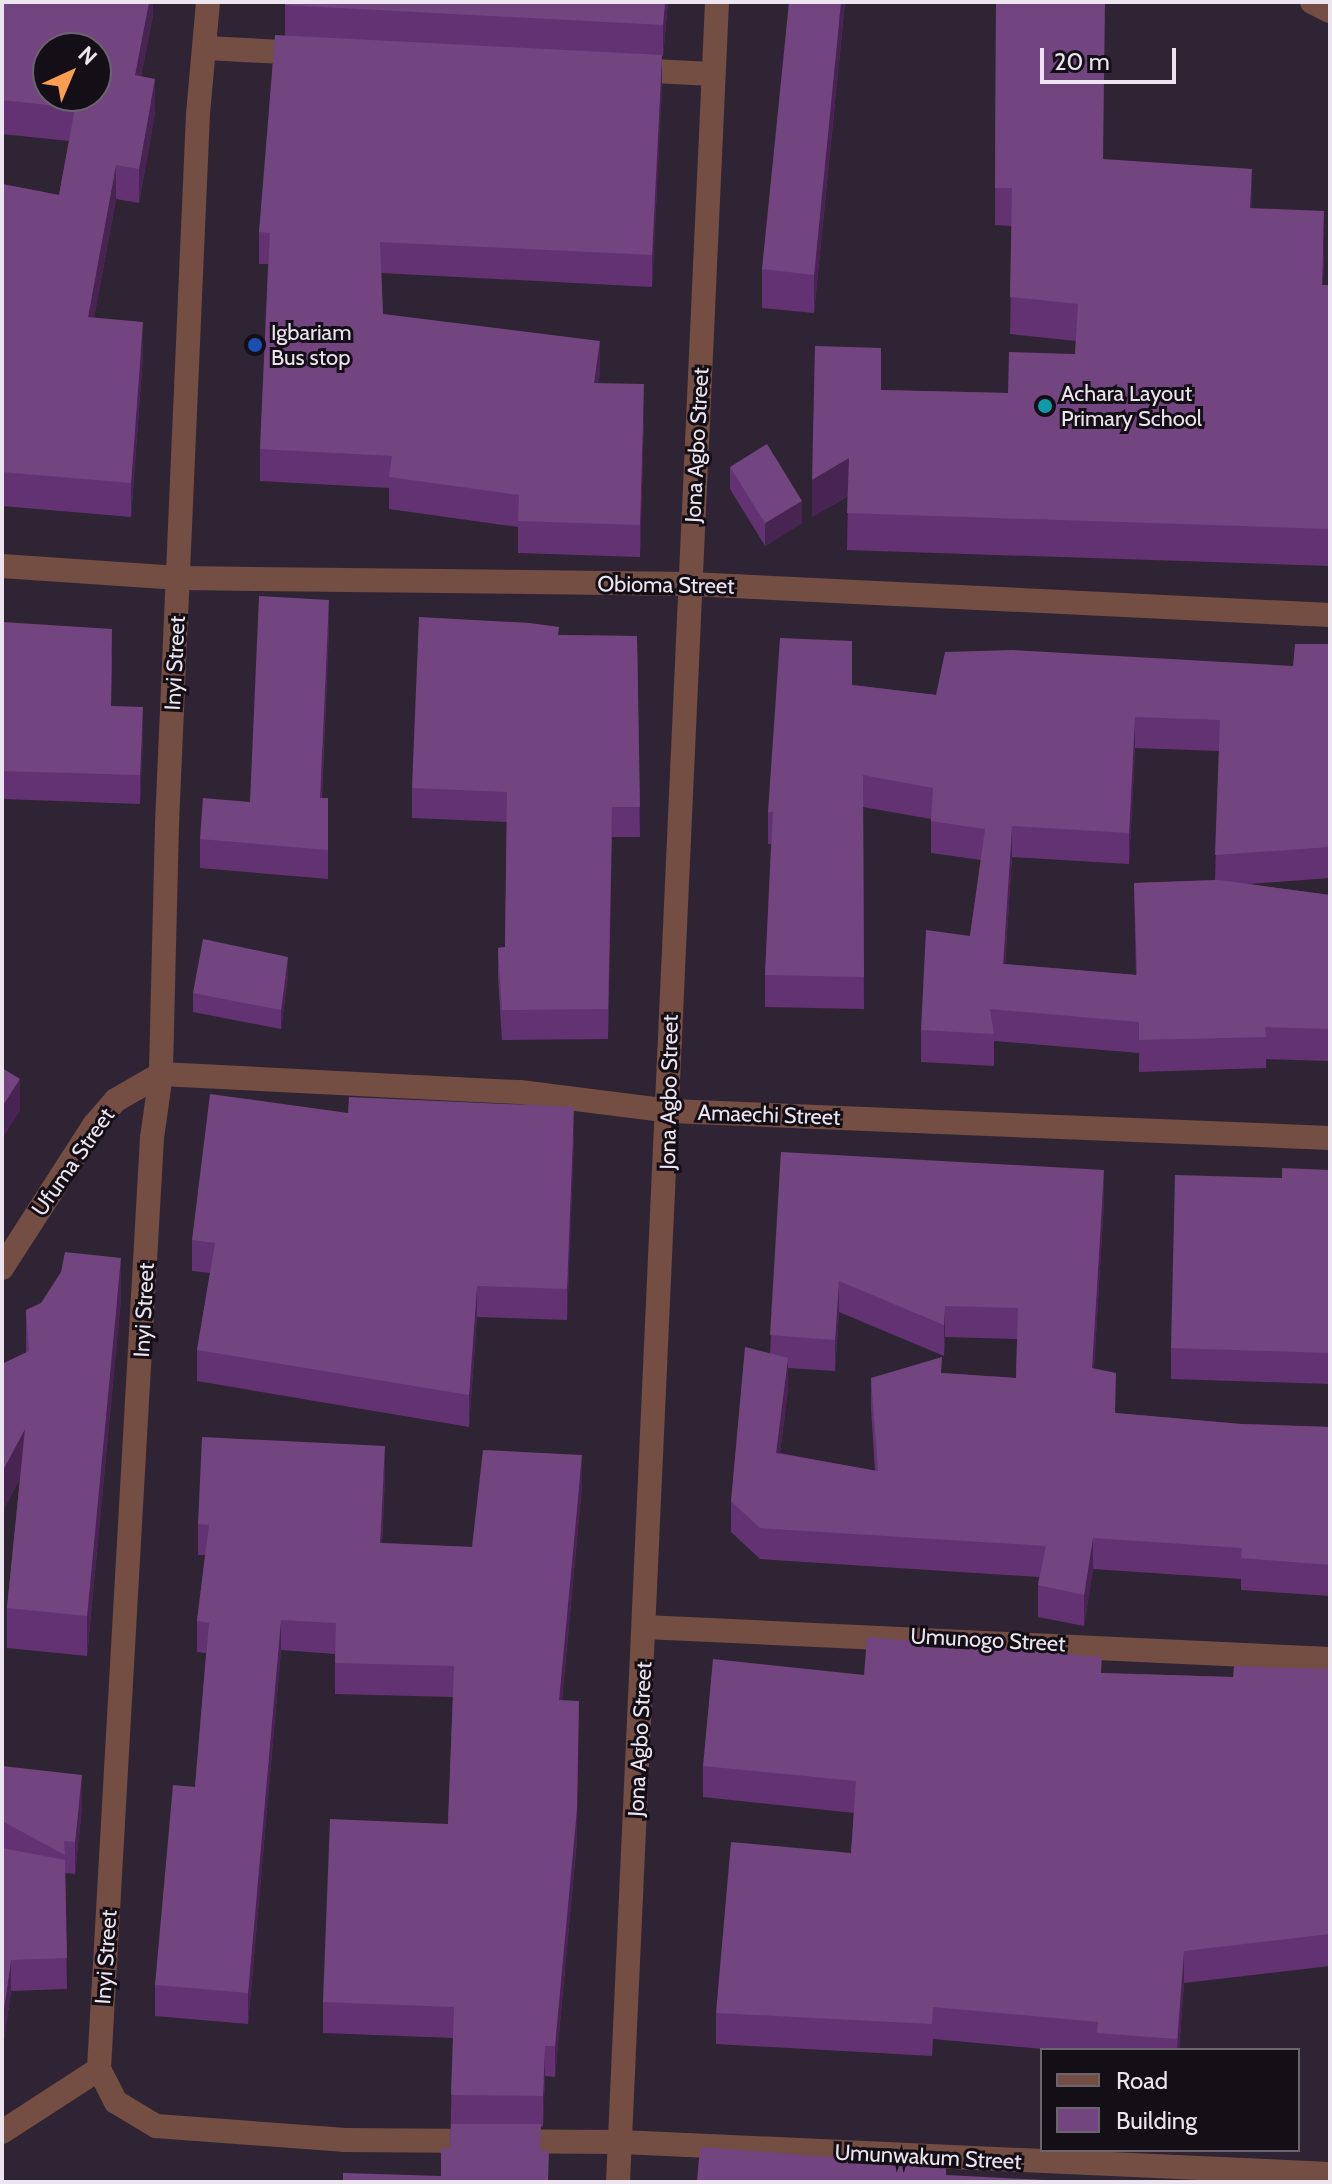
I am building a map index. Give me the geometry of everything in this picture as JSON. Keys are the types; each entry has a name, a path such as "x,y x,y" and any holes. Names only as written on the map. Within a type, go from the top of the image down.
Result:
{"street":[{"name":"Inyi Street","path":"99,2069 152,1138 161,1074 198,114 208,2"},
{"name":"Jona Agbo Street","path":"618,2182 670,1111 717,2"},
{"path":"1312,2 1330,11"},
{"path":"206,48 333,55"},
{"path":"602,68 713,74"},
{"name":"Obioma Street","path":"2,566 179,578 691,584 1330,615"},
{"name":"Amaechi Street","path":"161,1074 520,1092 670,1111 1330,1138"},
{"name":"Ufuma Street","path":"2,1268 94,1125 116,1100 161,1074"},
{"name":"Umunogo Street","path":"645,1627 1330,1659"},
{"path":"2,2132 99,2069 116,2102 156,2126 345,2140 621,2142"},
{"name":"Umunwakum Street","path":"621,2142 1330,2174"}],"building":[{"path":"2,2 149,2 135,75 155,79 139,169 116,165 88,317 143,322 131,483 2,472 2,184 59,195 74,112 112,112 112,32 32,32 32,103 2,100"},
{"path":"285,2 665,2 663,25 285,5"},
{"path":"789,2 841,2 814,275 762,269"},
{"path":"996,2 1105,2 1103,159 1252,169 1250,208 1324,211 1322,285 1330,285 1330,529 847,513 849,458 812,480 815,346 881,348 881,390 1008,393 1009,352 1075,354 1078,304 1010,297 1012,188 995,188"},
{"path":"275,35 662,55 652,255 380,242 383,314 600,341 594,383 644,384 640,525 518,521 519,495 389,477 392,456 260,449 270,233 259,232"},
{"path":"767,444 802,501 765,523 730,467"},
{"path":"259,596 329,600 320,798 328,798 328,850 200,839 203,798 250,802"},
{"path":"419,617 530,623 559,627 558,635 637,636 640,807 612,807 608,1009 502,1010 498,948 505,947 507,792 412,788"},
{"path":"2,622 112,629 111,706 143,707 140,775 2,771"},
{"path":"780,638 852,641 852,685 936,695 945,652 1012,650 1293,666 1295,644 1330,644 1330,847 1215,855 1220,720 1135,717 1129,833 1012,826 1003,964 1137,975 1134,883 1219,880 1330,895 1330,1029 1265,1027 1266,1037 1139,1040 1139,1022 990,1009 994,1034 921,1030 926,930 970,936 985,829 931,821 933,788 863,775 864,977 765,975 773,812 768,812"},
{"path":"203,939 288,957 281,1010 193,993"},
{"path":"2,1068 20,1079 2,1107"},
{"path":"210,1094 348,1113 349,1097 574,1107 567,1289 477,1286 469,1395 197,1350 215,1243 192,1240"},
{"path":"781,1152 1104,1170 1092,1368 1116,1373 1115,1413 1241,1424 1330,1427 1330,1565 1241,1558 1242,1548 1093,1538 1084,1595 1038,1585 1046,1546 760,1528 731,1501 745,1347 788,1358 776,1453 878,1471 871,1378 942,1357 941,1373 1016,1378 1018,1308 945,1306 944,1325 839,1281 835,1340 770,1335"},
{"path":"1282,1168 1330,1170 1330,1353 1171,1348 1175,1175 1282,1178"},
{"path":"65,1252 121,1258 87,1616 7,1608 25,1429 2,1472 2,1364 29,1351 26,1310 41,1303 61,1272"},
{"path":"202,1437 385,1446 380,1543 472,1547 483,1450 582,1455 559,1700 579,1701 577,1809 555,2046 545,2046 543,2096 451,2095 454,2007 323,2002 330,1819 448,1824 454,1666 335,1663 336,1623 281,1620 248,1993 155,1985 173,1785 195,1787 209,1623 197,1621 209,1525 198,1524"},
{"path":"867,1637 1102,1657 1101,1673 1233,1677 1234,1666 1330,1669 1330,1934 1184,1951 1177,2039 1097,2033 1098,2022 933,2007 932,2024 716,2013 731,1842 851,1853 856,1781 703,1766 713,1659 864,1675"},
{"path":"2,1766 82,1775 75,1842 64,1841 65,1855 2,1821"},
{"path":"2,1848 65,1860 67,1958 11,1960 2,2023"},
{"path":"451,2124 541,2124 540,2151 549,2151 548,2182 343,2182 343,2173 441,2176 441,2148 450,2148"},
{"path":"700,2147 946,2166 946,2175 1063,2182 697,2182"}],"place":[{"name":"Igbariam Bus stop","path":"255,345"},
{"name":"Achara Layout Primary School","path":"1045,406"}]}
